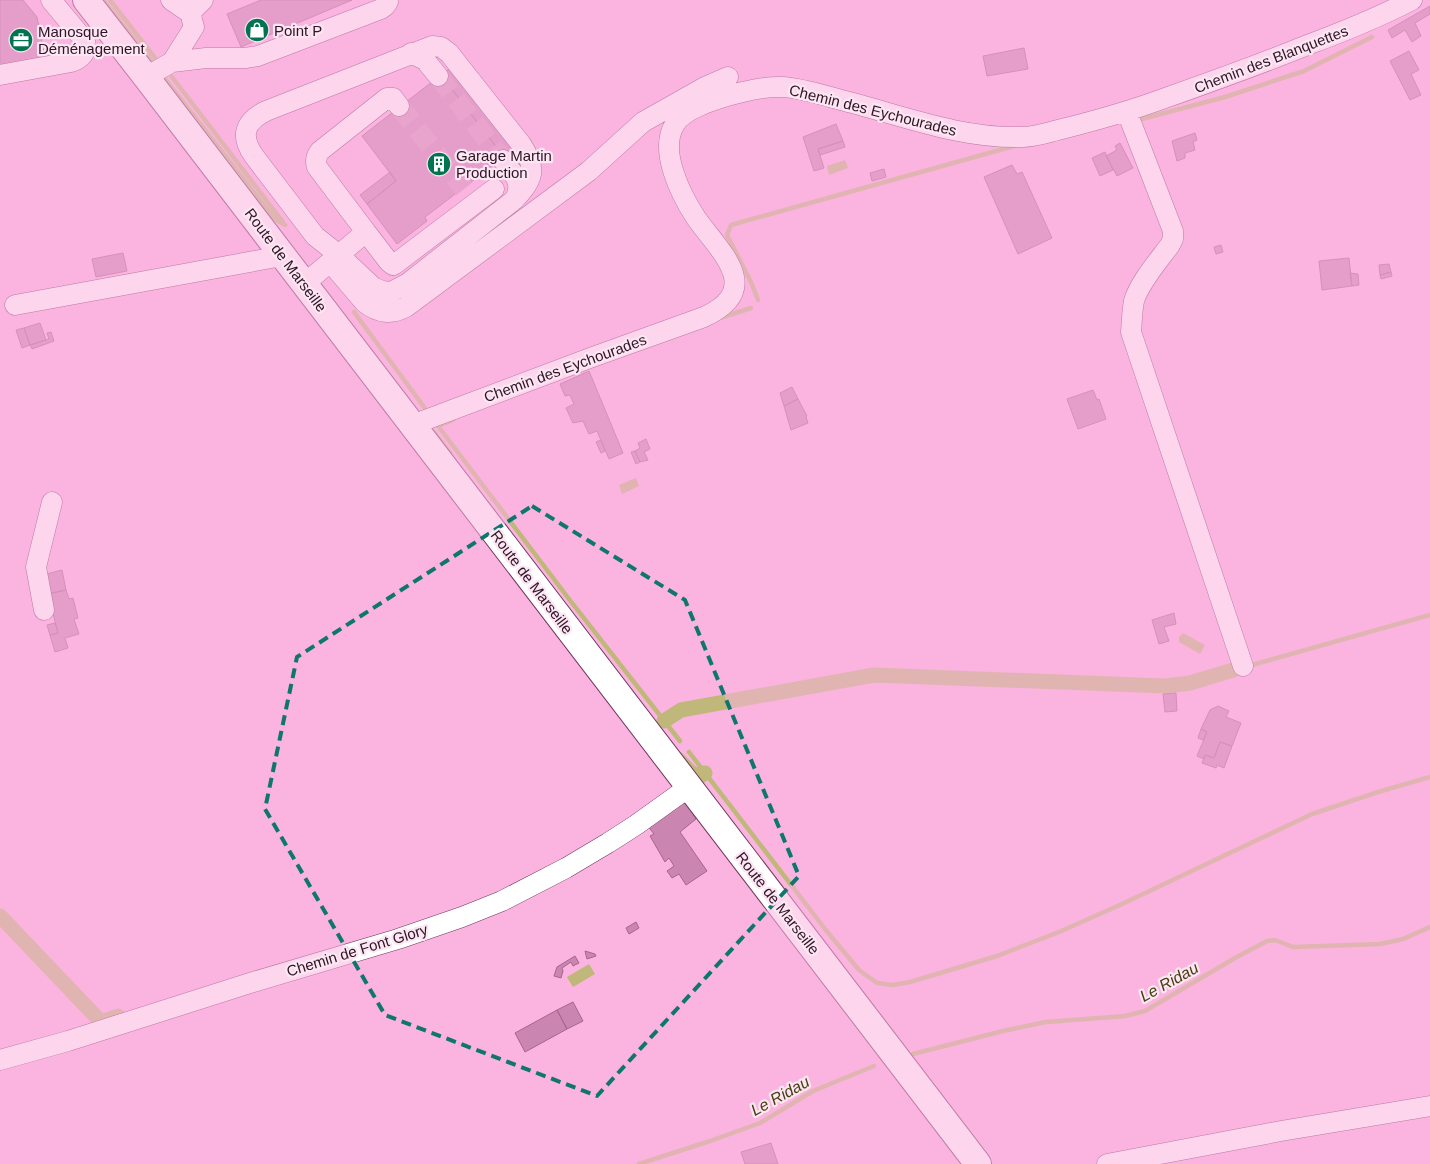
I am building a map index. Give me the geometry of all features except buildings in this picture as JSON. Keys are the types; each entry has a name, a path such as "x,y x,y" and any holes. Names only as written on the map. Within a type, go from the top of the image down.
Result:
{"main road":[{"name":"Route de Marseille","path":"86,0 978,1164"}],"street":[{"path":"0,75 71,62 78,59 85,52 85,41 51,0"},
{"path":"171,0 196,13 172,62"},
{"name":"Chemin des Blanquettes","path":"1127,112 1329,37 1372,20 1412,0"},
{"path":"146,77 172,62 206,58 258,56 381,9 388,2"},
{"path":"335,258 373,287 382,292 391,292 408,283 514,200 527,187 531,176 528,156 521,144 449,53 436,46 410,54 266,111 255,117 247,129 246,144 315,236 335,258 365,303 371,308 385,313 406,307 589,171 643,122 714,83 728,78"},
{"path":"410,54 425,60 438,76"},
{"name":"Chemin des Eychourades","path":"412,425 704,317 727,303 734,288 732,267 691,209 677,180 669,156 669,137 674,124 683,115 701,105 757,89 785,87 806,90 956,132 991,137 1032,136 1127,112"},
{"path":"399,106 392,98 387,98 320,151 316,159 317,167 388,262 393,265 396,264 470,196 494,189"},
{"path":"1127,112 1173,231 1173,239 1170,245 1139,289 1132,315 1131,332 1243,666"},
{"path":"503,160 520,187 514,200"},
{"path":"304,284 366,232"},
{"path":"15,305 282,256"},
{"path":"44,610 36,568 52,502"},
{"name":"Chemin de Font Glory","path":"0,1060 68,1041 250,983 398,939 494,905 566,868 636,825 689,788"},
{"path":"1107,1164 1281,1131 1430,1106"}],"highlighted area":[{"path":"532,506 685,600 799,876 597,1096 385,1015 265,809 297,657"}],"shaded area":[{"path":"845,160 848,168 829,175 827,166"},
{"path":"636,478 639,486 622,494 619,485"},
{"path":"1183,633 1205,645 1200,654 1179,642 1179,637"},
{"path":"589,964 595,974 573,987 567,977"}],"waterway":[{"path":"103,0 155,66"},
{"path":"110,0 155,58"},
{"path":"1142,119 1225,97 1304,71 1372,37"},
{"path":"161,74 275,219 285,225"},
{"path":"172,77 283,222"},
{"path":"758,300 727,235 731,225 1014,146"},
{"path":"720,318 751,308"},
{"path":"354,312 427,411"},
{"path":"453,420 438,426 569,599 680,741"},
{"path":"434,432 450,453"},
{"path":"1252,665 1430,615"},
{"path":"664,721 681,710 874,675 1165,686 1190,683 1233,670"},
{"path":"689,752 825,929 859,970 877,983 893,985 910,982 997,956 1059,932 1312,814 1430,777"},
{"path":"681,755 695,769 702,770"},
{"path":"698,778 705,773"},
{"path":"0,916 101,1022 118,1016"},
{"name":"Le Ridau","path":"913,1054 1046,1022 1125,1016 1145,1011 1267,941 1275,940 1293,947 1380,944 1403,939 1430,927"},
{"name":"Le Ridau","path":"639,1164 760,1123 813,1091 874,1066"}],"tunnel":[{"path":"438,76 503,160"},
{"path":"399,106 464,189"}],"place":[{"name":"Point P","path":"257,30"},
{"name":"Manosque Déménagement","path":"21,40"},
{"name":"Garage Martin Production","path":"439,164"}]}
